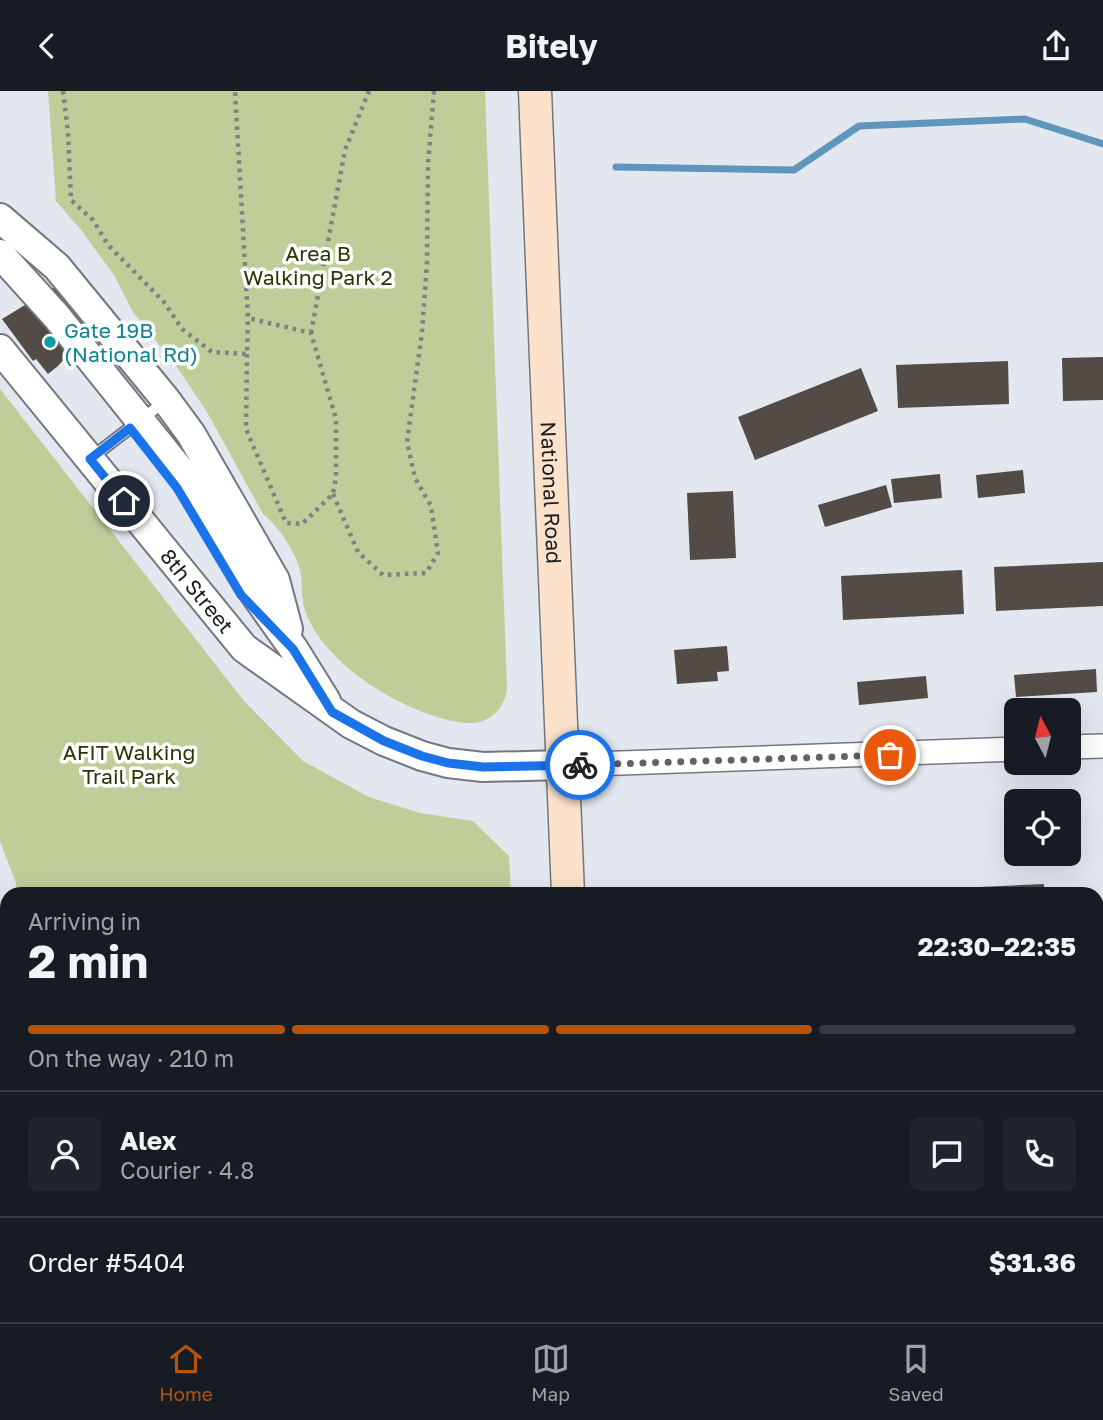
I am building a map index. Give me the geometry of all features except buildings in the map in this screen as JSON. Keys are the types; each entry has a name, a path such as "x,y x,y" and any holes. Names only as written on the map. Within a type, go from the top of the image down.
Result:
{"main road":[{"name":"National Road","path":"535,91 568,887"}],"street":[{"path":"0,218 57,267 147,415 177,488 241,595 293,649"},
{"path":"0,233 62,298 147,415"},
{"path":"0,254 147,415"},
{"path":"0,273 147,415 208,461 275,580 293,649"},
{"name":"8th Street","path":"0,349 244,648 332,712 384,741 422,756 448,763 483,767 564,765"},
{"name":"8th Street","path":"293,649 332,712"},
{"path":"1082,747 1103,746"},
{"path":"564,765 1004,749"}],"lane":[{"path":"90,459 147,415"}],"path":[{"path":"63,91 71,200 93,220 108,245 164,302 182,329 212,352 247,354"},
{"path":"235,91 248,318 246,429 286,523 302,524 332,494 336,477 335,419 311,334 345,151 369,91"},
{"path":"332,494 358,552 383,575 426,573 438,553 430,506 415,478 407,442 425,297 428,164 434,91"},
{"path":"248,318 311,334"}],"green space":[{"name":"Area B Walking Park 2","path":"48,91 485,91 507,689 503,703 489,718 475,723 445,719 396,700 349,669 330,651 315,631 305,610 300,572 289,545 275,525 263,514 207,412 179,370 133,312 114,275 56,201"},
{"name":"AFIT Walking Trail Park","path":"0,389 244,701 303,761 369,797 420,813 473,821 509,856 511,887 16,887 0,841"}],"waterway":[{"path":"616,167 794,170 859,126 1025,119 1103,144"}],"way so far":[{"path":"580,765 890,755"}],"place":[{"name":"Gate 19B (National Rd)","path":"50,342"}],"route":[{"path":"124,501 90,459 130,428 177,488 241,595 293,649 332,712 351,724 384,741 448,763 483,767 580,765"}]}
